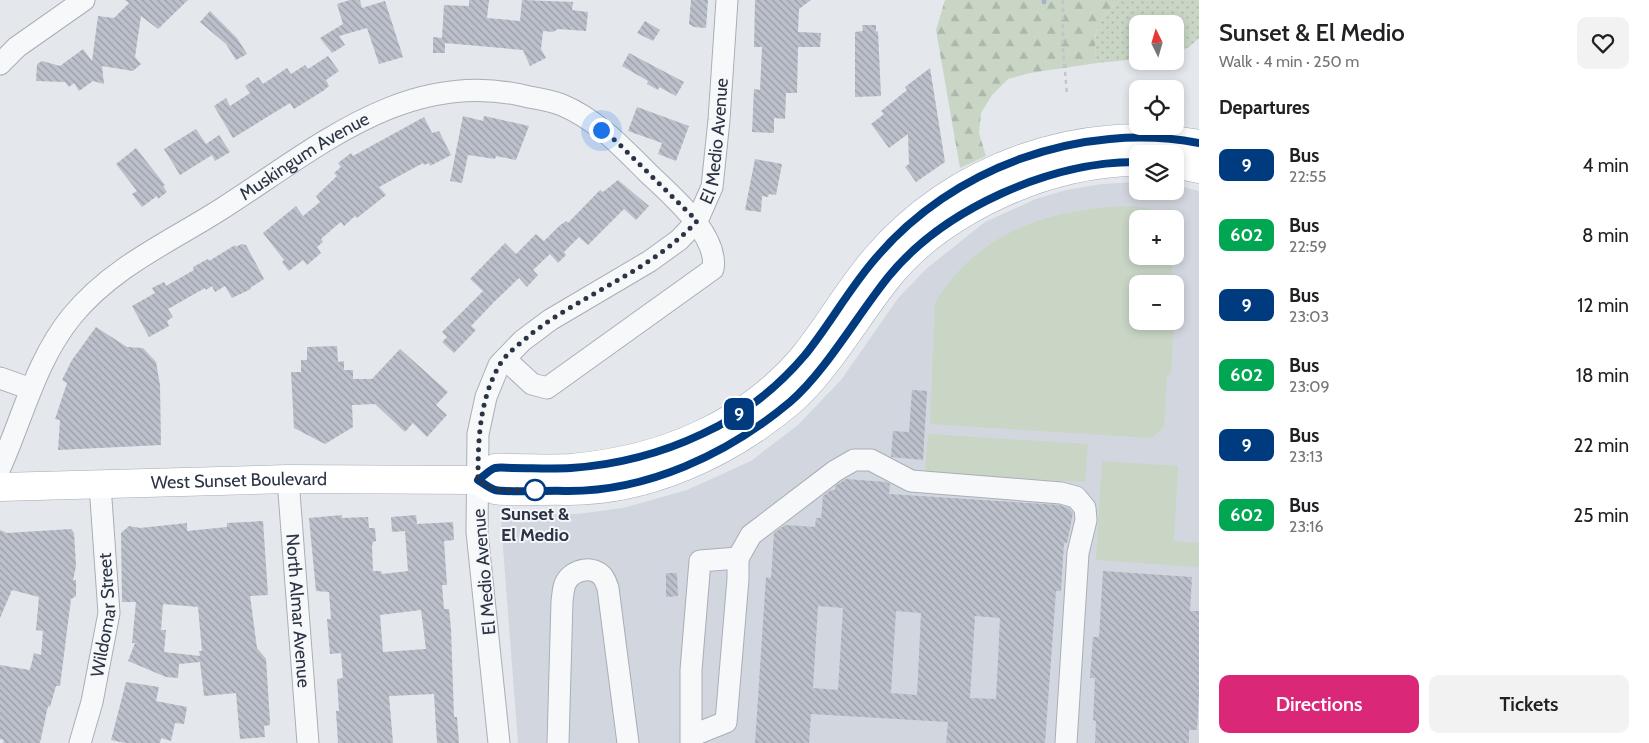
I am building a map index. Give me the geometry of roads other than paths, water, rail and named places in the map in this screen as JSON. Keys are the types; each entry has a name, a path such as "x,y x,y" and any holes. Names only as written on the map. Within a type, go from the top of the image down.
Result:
{"main road":[{"name":"West Sunset Boulevard","path":"478,480 495,468 571,468 619,461 662,450 702,434 735,416 764,396 804,356 875,258 912,222 946,196 974,180 1022,159 1084,142 1124,137 1160,138 1199,144"},
{"name":"West Sunset Boulevard","path":"0,487 288,479 478,480 495,490 583,491 640,482 688,466 737,441 791,401 821,366 890,274 921,244 966,211 1016,187 1082,167 1129,163"},
{"path":"1184,166 1199,169"}],"street":[{"path":"0,64 18,47 84,0"},
{"name":"El Medio Avenue","path":"499,743 477,532 478,434 486,397 499,365 522,342 550,320 672,246 697,221 712,188 719,120 727,0"},
{"name":"Muskingum Avenue","path":"0,468 49,348 72,317 102,283 138,258 222,208 311,149 372,114 408,100 443,92 483,90 511,92 562,105 616,141 697,221"},
{"path":"504,359 532,384 548,388 713,269 714,260 697,221"},
{"path":"0,378 31,389"},
{"path":"738,558 700,560 690,670 691,740 726,722 738,579 738,558 751,535 835,471 854,460 871,460 911,481 1062,492 1076,497 1085,508 1086,520 1078,553 1066,743"},
{"name":"North Almar Avenue","path":"288,479 308,743"},
{"name":"Wildomar Street","path":"80,743 92,702 109,613 100,485"},
{"path":"558,743 562,601 565,583 571,574 580,570 592,571 602,576 608,588 628,743"}],"place":[{"name":"Sunset & El Medio","path":"535,490"}]}
